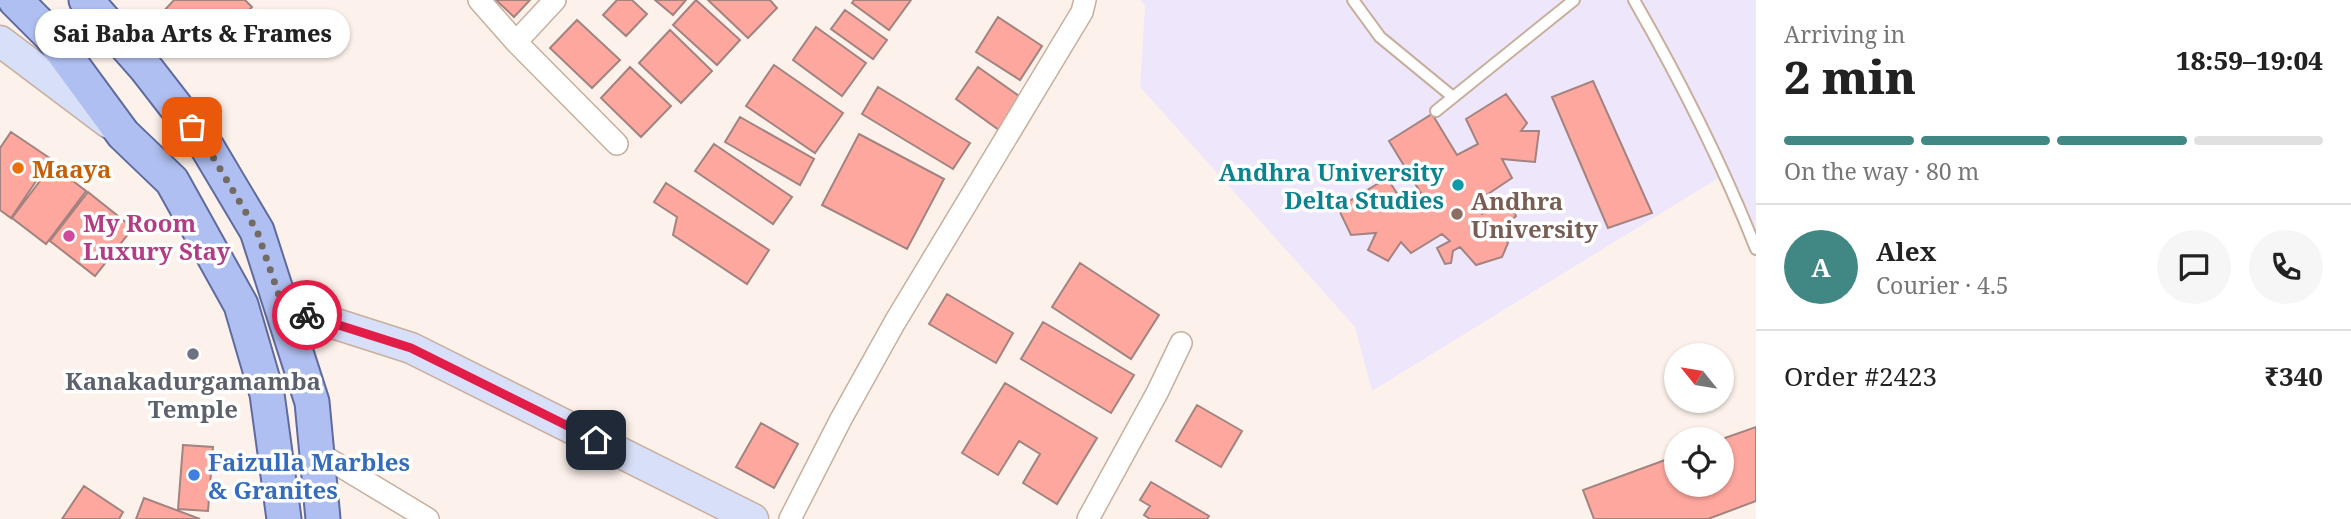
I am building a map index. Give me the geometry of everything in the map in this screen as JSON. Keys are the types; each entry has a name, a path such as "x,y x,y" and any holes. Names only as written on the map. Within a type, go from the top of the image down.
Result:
{"main road":[{"path":"15,0 51,36 123,134"},
{"path":"86,0 145,66 207,147 257,231 312,402 323,519"},
{"path":"0,41 123,134 172,181 241,305 267,394 284,519"},
{"path":"283,307 411,348 753,519"}],"street":[{"path":"479,0 516,42 617,144"},
{"path":"516,42 555,0"},
{"path":"790,519 895,321 1082,12 1084,0"},
{"path":"1088,519 1157,393 1181,343"},
{"path":"317,452 428,519"}],"lane":[{"path":"1353,0 1380,37 1453,97"},
{"path":"1436,111 1574,0"},
{"path":"1634,0 1672,67 1756,249"}],"shaded area":[{"name":"Andhra University","path":"1140,0 1756,0 1756,255 1725,174 1372,391 1355,327 1140,87 1145,6"}],"building":[{"path":"174,0 245,0 252,7 206,56 161,14"},
{"path":"496,0 530,0 514,17"},
{"path":"617,0 632,0 647,14 626,36 603,15"},
{"path":"655,0 686,0 673,15"},
{"path":"696,0 740,40 717,65 673,25"},
{"path":"708,0 770,0 777,8 748,38"},
{"path":"854,0 911,0 889,30 852,3"},
{"path":"845,10 887,40 873,59 831,29"},
{"path":"998,17 1042,46 1020,80 976,52"},
{"path":"577,20 620,60 592,88 550,48"},
{"path":"816,27 866,63 842,96 793,60"},
{"path":"670,30 712,71 681,103 639,63"},
{"path":"774,65 843,113 815,153 746,106"},
{"path":"630,67 671,106 641,137 601,98"},
{"path":"978,67 1022,98 999,130 956,99"},
{"path":"1593,81 1652,213 1608,228 1552,97"},
{"path":"878,87 970,143 953,169 862,114"},
{"name":"Andhra University Delta Studies","path":"1506,94 1527,123 1521,131 1539,131 1535,162 1502,159 1512,178 1476,202 1482,214 1508,200 1516,216 1501,229 1508,243 1502,257 1476,265 1460,247 1453,251 1451,263 1445,264 1437,248 1450,241 1442,234 1411,253 1401,242 1388,261 1368,250 1376,233 1351,235 1338,208 1387,178 1406,207 1422,195 1389,141 1432,114 1457,155 1478,144 1466,119"},
{"path":"740,117 814,159 800,185 725,142"},
{"path":"11,132 51,159 11,218 0,210 0,148"},
{"path":"859,134 944,179 907,249 822,205"},
{"path":"714,144 792,197 773,224 695,171"},
{"path":"52,165 86,191 46,244 12,218"},
{"path":"666,183 769,250 747,284 673,235 677,217 654,202"},
{"path":"88,192 133,228 95,276 50,241"},
{"path":"1080,263 1159,315 1131,359 1052,307"},
{"path":"947,294 1013,333 996,363 929,324"},
{"path":"1043,322 1134,375 1111,413 1021,359"},
{"path":"1005,383 1097,438 1057,504 1023,483 1040,454 1019,441 998,475 962,453"},
{"path":"1197,405 1242,431 1221,467 1176,441"},
{"path":"761,423 798,444 774,488 736,467"},
{"path":"1756,427 1756,501 1708,519 1594,519 1583,490 1664,460 1664,497 1734,497 1734,435"},
{"path":"183,445 213,447 208,511 178,509"},
{"path":"1151,482 1209,516 1207,519 1150,519 1144,515 1150,506 1140,500"},
{"path":"84,486 123,512 119,519 62,519"},
{"path":"144,498 200,519 136,519"}],"way so far":[{"path":"192,127 207,147 257,231 283,307 307,315"}],"place":[{"name":"Sai Baba Arts & Frames","path":"192,127"},
{"name":"Maaya","path":"18,168"},
{"name":"Andhra University Delta Studies","path":"1458,185"},
{"name":"Andhra University","path":"1457,214"},
{"name":"My Room Luxury Stay","path":"69,236"},
{"name":"Kanakadurgamamba Temple","path":"193,354"},
{"name":"Faizulla Marbles & Granites","path":"194,475"}],"route":[{"path":"307,315 411,348 596,440"}]}
